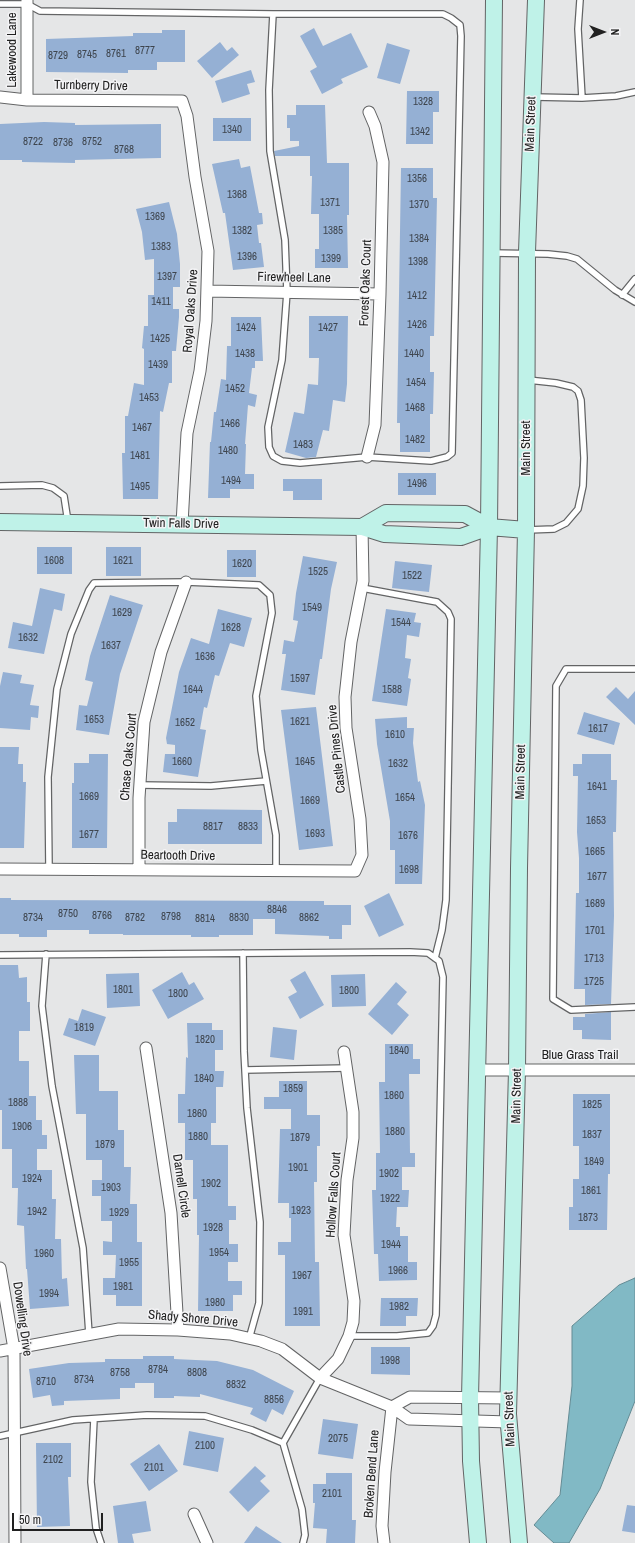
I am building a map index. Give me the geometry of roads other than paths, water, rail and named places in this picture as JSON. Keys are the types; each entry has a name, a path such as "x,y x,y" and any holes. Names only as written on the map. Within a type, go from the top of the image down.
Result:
{"main road":[{"path":"478,1543 471,1461 470,1398 489,527 494,0"},
{"name":"Main Street","path":"519,1543 509,1422 509,1398 517,1070 519,868 526,530 527,252 536,0"},
{"path":"362,528 386,513 465,514 489,527 526,530"},
{"name":"Twin Falls Drive","path":"0,522 362,528 384,534 461,537 489,527"}],"street":[{"name":"Lakewood Lane","path":"27,2 27,100"},
{"name":"Turnberry Drive","path":"0,97 27,100 182,101"},
{"name":"Royal Oaks Drive","path":"182,101 187,116 195,177 208,251 206,321 200,371 187,433 182,524"},
{"name":"Forest Oaks Court","path":"367,457 374,425 380,294 383,162 369,112"},
{"name":"Firewheel Lane","path":"207,291 380,294"},
{"name":"Castle Pines Drive","path":"356,871 362,855 362,848 360,819 346,728 345,697 351,642 362,588 362,528"},
{"name":"Chase Oaks Court","path":"139,869 140,785 144,722 161,652 186,582"},
{"name":"Beartooth Drive","path":"0,869 356,871"},
{"name":"Darnell Circle","path":"146,1048 171,1212 178,1330"},
{"name":"Hollow Falls Court","path":"320,1378 338,1359 349,1336 353,1322 354,1301 344,1235 344,1222 353,1138 353,1112 344,1052"},
{"name":"Blue Grass Trail","path":"477,1070 635,1070"},
{"name":"Dowelling Drive","path":"0,1268 14,1349 15,1543"},
{"name":"Shady Shore Drive","path":"0,1351 119,1328 230,1334 282,1350 320,1378 392,1407 408,1419 509,1422"},
{"path":"392,1407 410,1397 509,1398"},
{"name":"Broken Bend Lane","path":"384,1543 382,1526 385,1472 392,1407"},
{"path":"194,1514 207,1543"}],"lane":[{"path":"580,0 578,29 582,98"},
{"path":"0,4 27,2 40,11 273,14 443,14 452,18 460,25 461,36 452,453 447,457 431,460 367,457 300,463 282,461 273,456 269,447 268,427 282,360 287,292 285,240 270,151 269,90 273,14"},
{"path":"532,97 582,98 616,96 635,92"},
{"path":"491,253 527,252 567,256 577,260 622,295 635,302"},
{"path":"622,295 635,279"},
{"path":"526,530 554,529 566,523 578,508 583,486 584,458 581,400 578,391 573,387 556,383 527,380"},
{"path":"0,486 42,485 53,488 64,496 68,522"},
{"path":"49,869 48,777 57,690 71,634 88,590 94,583 186,582 260,584 270,595 272,614 256,696 266,781 276,836 276,871"},
{"path":"362,588 437,602 442,606 451,619 446,900 442,930 435,958"},
{"path":"635,669 566,669 556,686 553,999 571,1010 635,1008"},
{"path":"140,785 211,786 266,781"},
{"path":"0,955 410,952 428,953 438,961 443,977 436,1315 433,1326 428,1333 397,1336 349,1336"},
{"path":"244,953 245,1070 260,1222 259,1303 249,1339"},
{"path":"46,954 42,1006 52,1086 84,1248 89,1334"},
{"path":"245,1070 347,1068"},
{"path":"303,1543 305,1535 302,1509 283,1443 320,1378"},
{"path":"0,1436 72,1420 148,1415 205,1416 252,1430 283,1443"},
{"path":"94,1419 91,1482 96,1528 101,1543"}],"water":[{"path":"635,1278 635,1401 600,1489 569,1543 554,1543 534,1525 560,1495 572,1386 572,1326 619,1285"}]}
